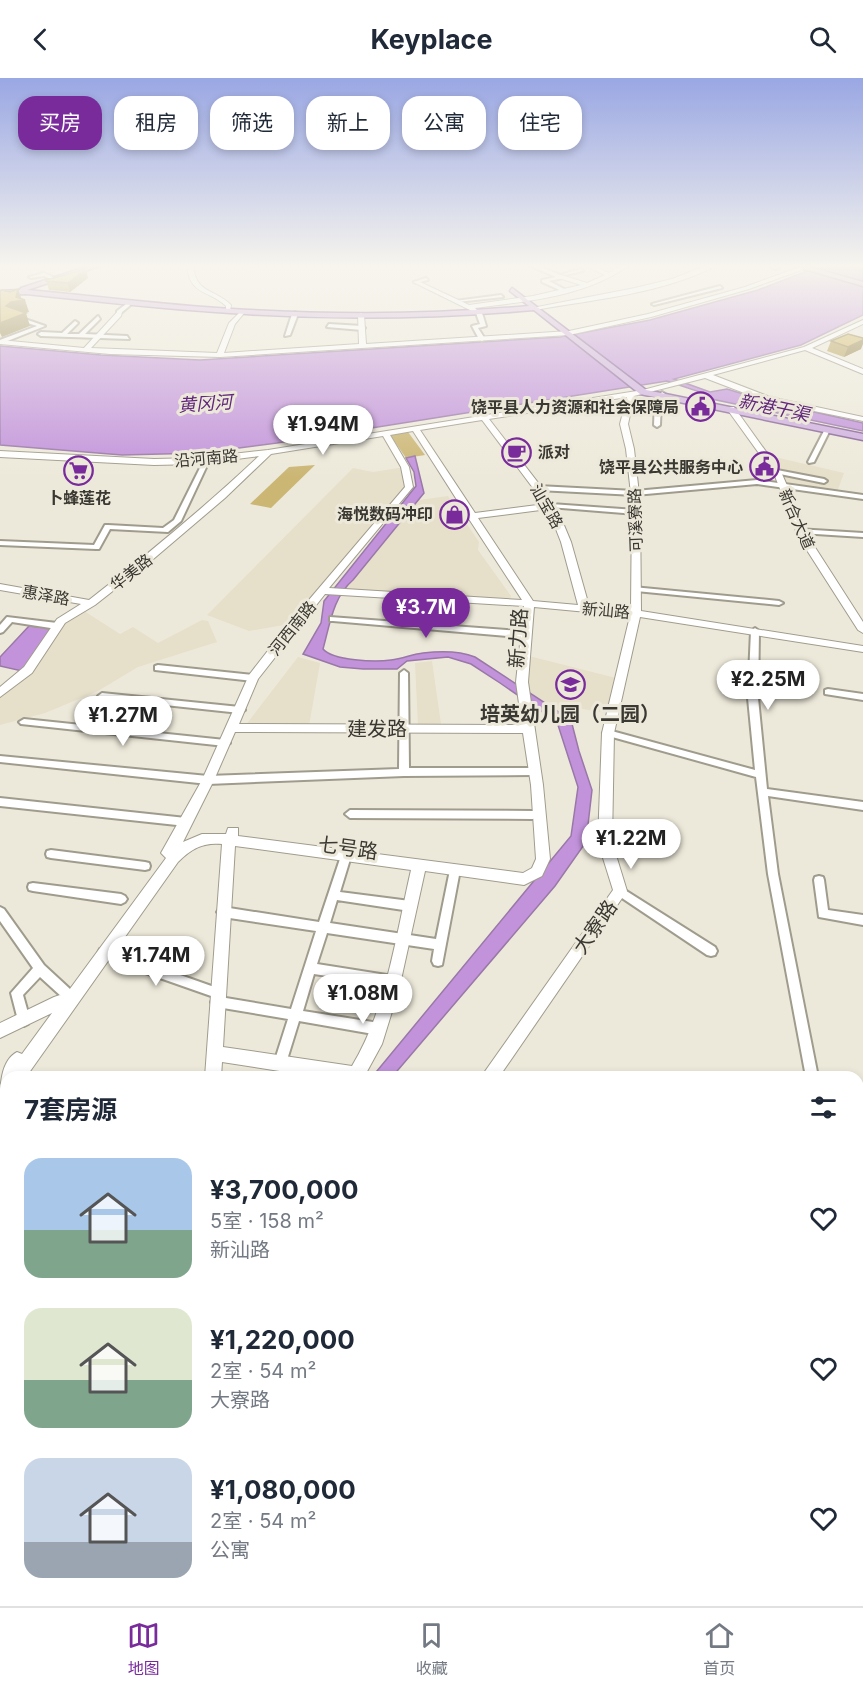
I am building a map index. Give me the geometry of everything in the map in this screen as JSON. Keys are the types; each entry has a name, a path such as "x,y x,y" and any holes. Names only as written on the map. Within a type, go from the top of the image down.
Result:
{"main road":[{"path":"572,335 643,392 662,394 863,437"}],"street":[{"path":"0,342 18,335"},
{"path":"68,335 127,338"},
{"path":"220,355 227,335"},
{"path":"362,335 363,346"},
{"path":"480,335 482,339"},
{"path":"0,342 85,350 220,355 536,335"},
{"path":"833,336 843,339"},
{"name":"沿河南路","path":"0,454 110,462 207,459 268,452 643,392 806,348 833,336"},
{"path":"85,350 98,337"},
{"path":"806,348 863,372"},
{"path":"705,375 768,399 863,419"},
{"name":"可溪寮路","path":"631,394 624,424 635,493 636,613"},
{"path":"657,425 658,401 662,394"},
{"name":"新合大道","path":"731,409 777,472 800,531 815,559 863,630"},
{"name":"汕宝路","path":"484,417 551,506 566,542 584,608"},
{"path":"412,428 526,603 519,680 537,785 539,846"},
{"path":"811,462 827,430"},
{"name":"河西南路","path":"181,842 186,822 225,744 253,678 409,487 405,467 385,433"},
{"name":"华美路","path":"0,692 28,670 57,626 69,614 91,603 148,559 268,452"},
{"path":"0,543 96,547 108,527 165,530 177,521 207,459"},
{"path":"777,472 824,481"},
{"path":"538,488 635,493 735,483 783,485 863,497"},
{"path":"471,516 551,506 636,512"},
{"path":"800,531 863,535"},
{"name":"惠泽路","path":"0,587 91,603"},
{"path":"636,589 779,603"},
{"name":"新汕路","path":"322,591 526,603 636,613 863,650"},
{"name":"新力路","path":"519,680 520,634 526,603"},
{"name":"大寮路","path":"493,1071 620,891 605,842 608,733 636,613"},
{"path":"0,618 57,626"},
{"path":"0,630 10,619"},
{"path":"333,619 520,634"},
{"path":"754,631 753,698 762,792 773,874 811,1071"},
{"path":"158,668 253,678"},
{"path":"404,674 404,772"},
{"path":"828,692 863,697"},
{"path":"102,696 240,710"},
{"path":"522,704 522,729 533,815 543,859 540,867 522,874"},
{"path":"24,722 225,744"},
{"name":"建发路","path":"231,728 522,729"},
{"path":"608,733 761,775"},
{"path":"0,759 208,780 404,772 529,772"},
{"path":"762,792 863,806"},
{"path":"0,802 186,822"},
{"path":"350,814 533,815"},
{"path":"213,1071 223,912 232,836"},
{"name":"七号路","path":"181,842 232,836 522,874"},
{"name":"七号路","path":"232,836 419,866 522,874"},
{"path":"20,1071 59,1006 104,954 181,842"},
{"path":"9,1071 181,842"},
{"path":"51,854 145,866"},
{"path":"280,1063 346,856"},
{"path":"359,1071 374,1044 379,1029 393,981 419,866"},
{"path":"438,961 455,870"},
{"path":"819,880 823,914 863,920"},
{"path":"33,887 121,899"},
{"path":"620,891 711,951"},
{"path":"333,895 410,906"},
{"path":"0,912 39,969 59,1006"},
{"path":"223,912 441,945"},
{"path":"104,954 217,998 296,1015 379,1029"},
{"path":"310,968 393,981"},
{"path":"24,1020 18,993 39,969"},
{"path":"0,1031 59,1006"},
{"path":"214,1053 331,1071"}],"shaded area":[{"path":"408,432 425,455 406,458 390,435"},
{"path":"772,458 844,473 837,492 786,482"},
{"path":"315,465 271,508 250,504 289,467"},
{"path":"405,467 409,487 295,623 249,631 207,615 353,468 373,472"},
{"path":"448,496 479,542 478,550 511,596 510,599 343,589 419,500"},
{"path":"81,609 120,634 133,627 158,643 202,620 208,621 217,642 138,667 98,691 45,713 0,725 0,696 59,627"},
{"name":"培英幼儿园（二园）","path":"525,655 616,678 606,713 577,708 558,712 541,701 527,690"},
{"path":"298,657 320,663 309,726 245,726"},
{"path":"432,661 441,724 418,726 415,663"}],"water":[{"path":"821,335 801,345 674,379 710,392 727,389 766,401 863,423 863,431 702,397 700,392 667,381 201,453 122,455 0,445 0,346 101,355 200,360 560,337"},
{"path":"415,456 424,493 341,594 333,612 323,649 336,656 366,661 399,659 436,652 475,657 571,720 592,790 586,842 555,886 397,1071 377,1071 571,836 578,787 557,722 471,664 448,657 407,661 397,669 363,669 340,667 303,654 321,623 324,601 416,486 414,472 406,458"},
{"path":"29,626 51,628 22,671 0,666 0,657"}],"building":[{"path":"845,335 863,338 848,347 831,341"}],"place":[{"name":"饶平县人力资源和社会保障局","path":"700,407"},
{"name":"派对","path":"517,452"},
{"name":"饶平县公共服务中心","path":"764,467"},
{"name":"卜蜂莲花","path":"79,470"},
{"name":"海悦数码冲印","path":"454,514"},
{"name":"培英幼儿园（二园）","path":"570,684"}],"water label":[{"name":"黄冈河","path":"205,404"},
{"name":"新港干渠","path":"774,408"}]}
